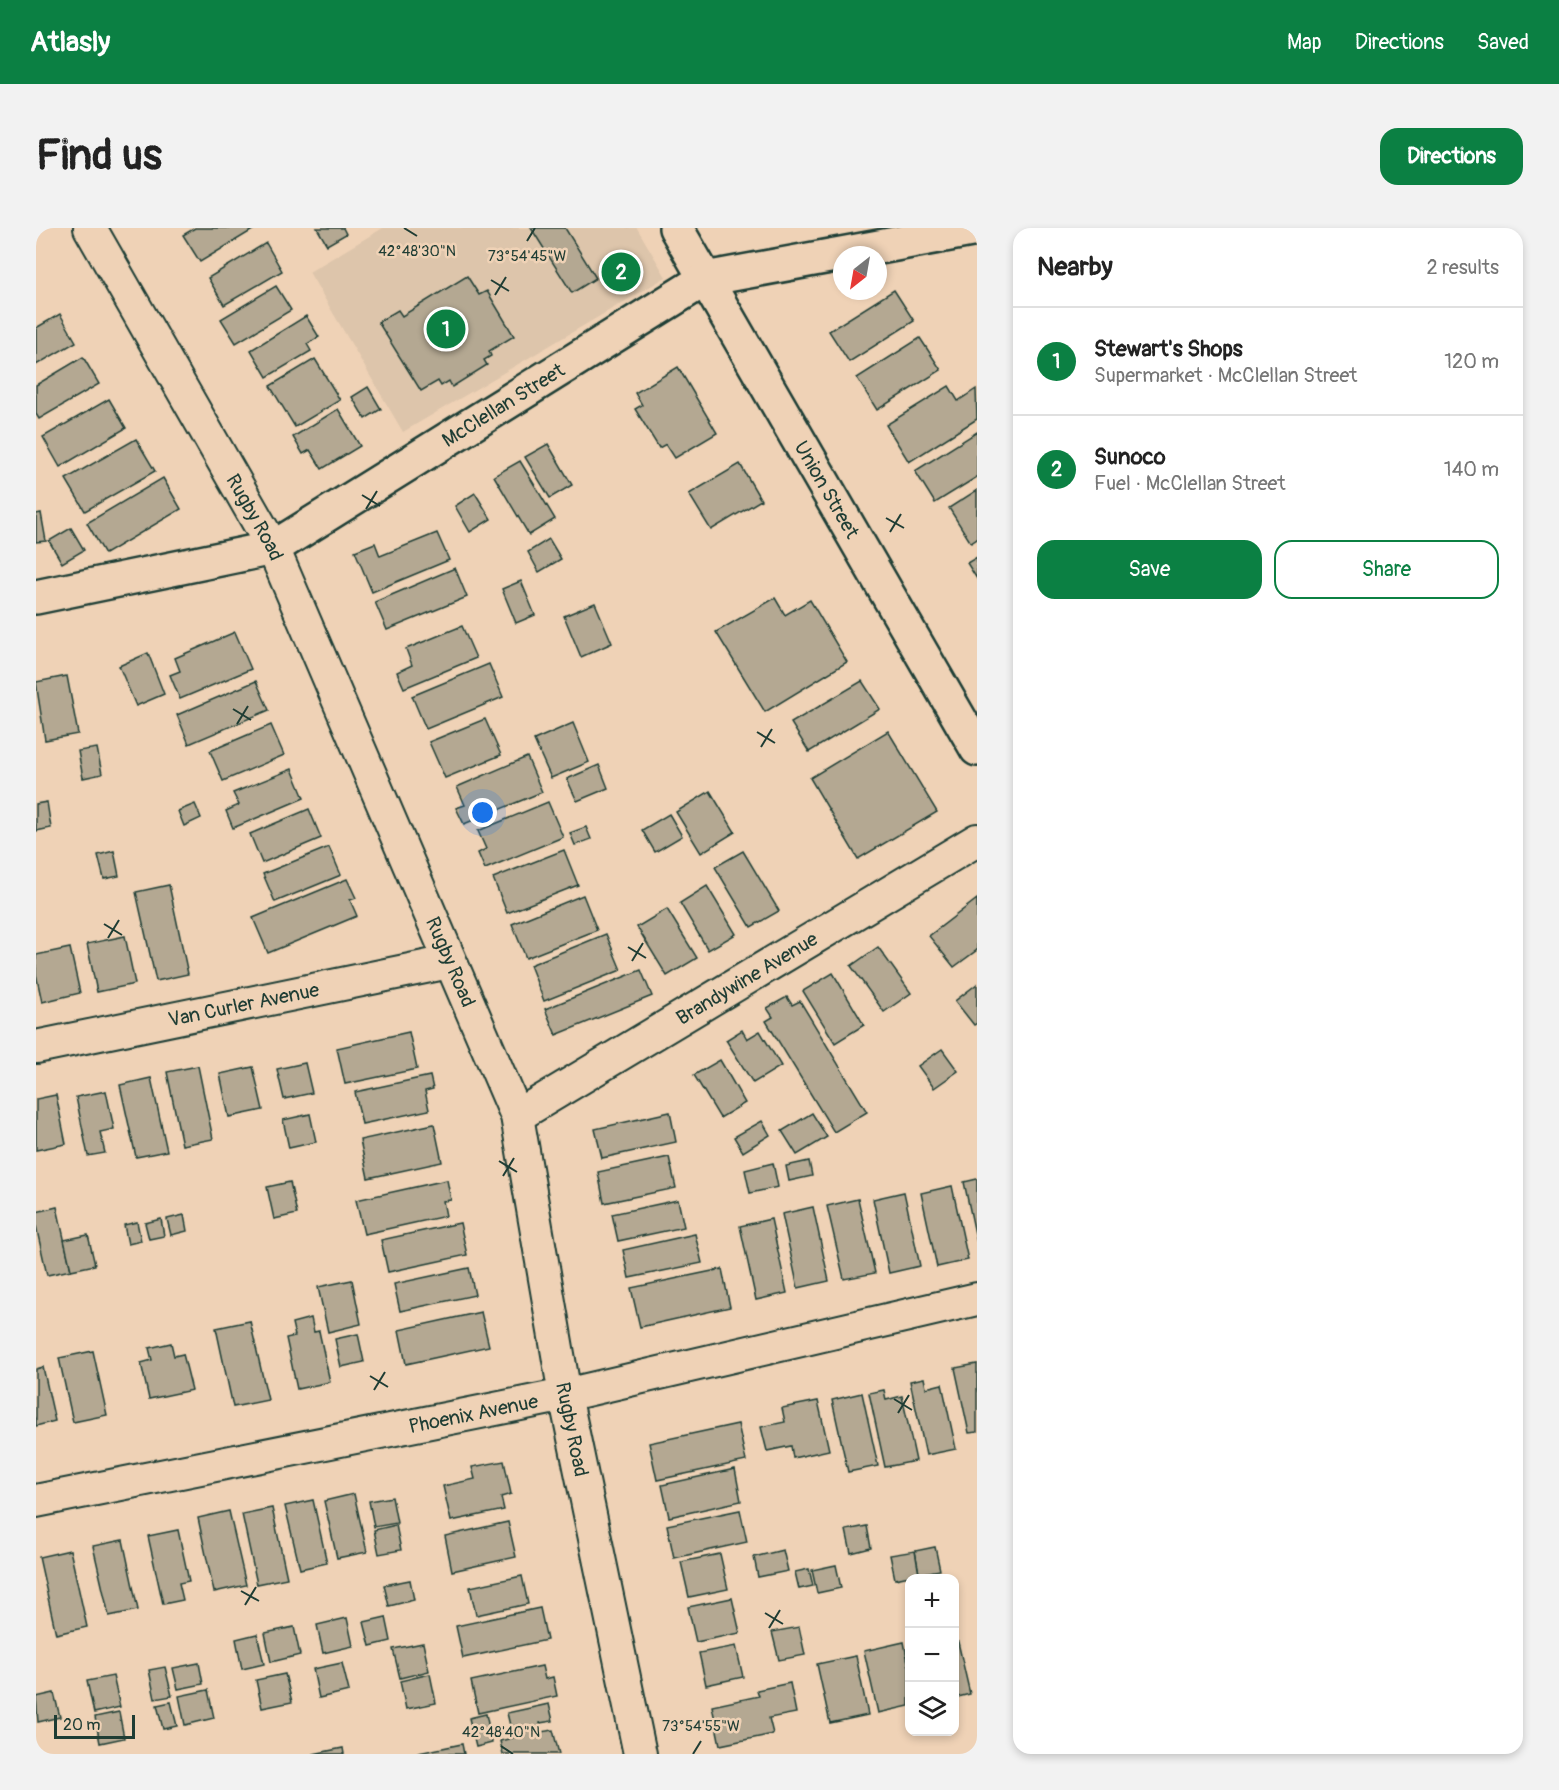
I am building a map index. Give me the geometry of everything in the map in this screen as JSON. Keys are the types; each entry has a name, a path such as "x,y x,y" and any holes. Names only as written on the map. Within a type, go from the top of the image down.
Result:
{"street":[{"name":"Rugby Road","path":"90,228 273,548 517,1116 565,1395 640,1754"},
{"name":"Union Street","path":"676,228 977,749"},
{"name":"McClellan Street","path":"36,597 273,548 705,279 977,229"},
{"name":"Brandywine Avenue","path":"517,1116 977,840"},
{"name":"Van Curler Avenue","path":"36,1047 449,962"},
{"name":"Phoenix Avenue","path":"36,1501 565,1395 977,1299"}],"shaded area":[{"path":"383,228 637,228 666,277 403,432 309,272"}],"building":[{"path":"195,228 256,228 200,262 183,235"},
{"path":"317,228 343,228 346,234 327,245"},
{"path":"531,228 565,228 596,278 572,293"},
{"path":"266,243 282,271 224,305 208,278"},
{"path":"467,276 479,295 487,291 514,336 489,351 491,356 484,360 487,365 452,387 449,381 441,386 438,381 421,391 378,322 398,310 402,316"},
{"path":"276,286 291,310 236,343 221,319"},
{"path":"894,290 914,321 849,362 829,331 878,300 887,300 887,294"},
{"path":"60,314 76,342 36,365 36,328"},
{"path":"306,316 319,337 307,344 311,351 267,377 251,350"},
{"path":"920,338 941,370 877,410 857,378"},
{"path":"83,357 99,384 39,419 36,414 36,385"},
{"path":"315,359 340,400 295,427 270,386"},
{"path":"678,367 717,433 675,458 666,444 659,448 635,409 642,405 635,393"},
{"path":"949,386 958,401 976,389 977,419 909,462 886,425"},
{"path":"368,387 381,409 365,419 352,397"},
{"path":"109,399 126,428 60,467 43,437"},
{"path":"338,409 360,446 322,469 310,450 303,454 293,437"},
{"path":"977,432 977,477 935,503 915,471"},
{"path":"136,439 155,471 85,511 66,479"},
{"path":"548,444 572,485 550,498 525,457"},
{"path":"520,461 555,519 529,535 494,476"},
{"path":"740,464 761,500 711,530 689,494"},
{"path":"163,478 181,509 105,554 87,523"},
{"path":"977,490 977,539 971,543 949,508"},
{"path":"475,493 491,519 470,532 455,506"},
{"path":"41,513 46,541 36,542 36,514"},
{"path":"71,528 84,550 62,563 49,541"},
{"path":"437,533 449,560 372,592 355,551 375,543 380,556"},
{"path":"549,539 561,559 539,572 528,552"},
{"path":"977,557 977,579 967,563"},
{"path":"455,568 467,597 387,630 375,602"},
{"path":"521,581 535,615 516,623 502,589"},
{"path":"775,598 785,615 810,600 847,662 765,712 716,632"},
{"path":"595,603 612,643 581,657 564,616"},
{"path":"462,626 476,658 404,688 397,672 412,665 406,649"},
{"path":"235,632 251,669 180,699 170,675 180,671 175,658"},
{"path":"148,653 164,694 136,706 119,666"},
{"path":"489,664 503,697 426,729 412,696"},
{"path":"67,676 78,734 45,740 36,682"},
{"path":"256,681 269,710 189,744 177,715"},
{"path":"862,681 880,709 809,752 791,723"},
{"path":"485,719 501,755 445,778 429,742"},
{"path":"573,723 589,762 551,778 534,740"},
{"path":"271,725 284,755 223,781 210,751"},
{"path":"888,731 937,812 858,859 810,778"},
{"path":"97,748 102,774 83,778 78,751"},
{"path":"527,757 542,792 464,824 456,808 465,805 457,787"},
{"path":"599,765 608,788 577,801 567,779"},
{"path":"292,769 304,798 233,828 226,811 239,805 233,793"},
{"path":"710,791 735,832 701,853 676,812"},
{"path":"47,802 51,828 36,831 36,804"},
{"path":"548,802 563,837 485,869 478,853 486,849 478,831"},
{"path":"195,804 201,818 184,826 178,811"},
{"path":"309,809 321,838 262,863 250,834"},
{"path":"669,814 682,836 655,852 642,830"},
{"path":"586,827 591,839 575,845 570,833"},
{"path":"329,847 341,875 275,902 263,874"},
{"path":"564,850 578,885 507,913 493,878"},
{"path":"114,851 119,876 104,879 98,855"},
{"path":"743,851 779,911 751,927 715,867"},
{"path":"347,879 356,898 350,900 357,916 268,953 253,918"},
{"path":"169,885 188,974 156,981 136,892"},
{"path":"707,886 736,934 708,950 680,903"},
{"path":"583,895 597,930 526,958 512,924"},
{"path":"977,899 977,950 954,967 929,936"},
{"path":"667,909 697,958 667,976 637,927"},
{"path":"606,934 621,970 544,1001 530,965"},
{"path":"125,936 135,984 97,992 87,944"},
{"path":"878,947 911,993 884,1012 851,966"},
{"path":"70,948 80,993 42,1002 36,974 36,955"},
{"path":"641,970 652,996 556,1035 545,1009"},
{"path":"833,973 864,1025 835,1043 803,991"},
{"path":"977,984 977,1023 974,1025 955,1001"},
{"path":"787,997 792,1005 800,1001 867,1112 834,1132 766,1021 773,1017 767,1008"},
{"path":"742,1030 747,1039 760,1031 781,1066 753,1083 726,1040"},
{"path":"409,1032 417,1069 345,1084 337,1048"},
{"path":"942,1049 958,1071 934,1088 918,1066"},
{"path":"720,1060 745,1103 720,1118 694,1075"},
{"path":"305,1063 312,1093 284,1099 277,1069"},
{"path":"198,1066 213,1139 182,1145 167,1072"},
{"path":"253,1067 263,1110 229,1117 220,1074"},
{"path":"430,1076 433,1089 425,1091 429,1110 362,1124 355,1092"},
{"path":"151,1078 167,1151 136,1157 120,1085"},
{"path":"106,1091 114,1129 100,1132 105,1153 88,1156 76,1097"},
{"path":"56,1095 66,1144 36,1150 36,1099"},
{"path":"670,1112 676,1142 602,1158 595,1129"},
{"path":"812,1113 827,1137 797,1155 782,1131"},
{"path":"310,1114 316,1142 289,1148 283,1120"},
{"path":"762,1121 770,1135 743,1152 734,1137"},
{"path":"434,1124 442,1162 368,1178 360,1140"},
{"path":"669,1157 676,1188 604,1203 598,1172"},
{"path":"809,1161 812,1176 789,1181 786,1166"},
{"path":"773,1163 778,1187 750,1193 745,1170"},
{"path":"977,1179 977,1243 964,1182"},
{"path":"447,1180 451,1200 443,1201 446,1216 364,1234 356,1200"},
{"path":"290,1182 297,1214 274,1219 267,1187"},
{"path":"952,1186 968,1260 937,1267 921,1193"},
{"path":"904,1192 920,1266 889,1273 873,1199"},
{"path":"858,1199 875,1273 844,1279 827,1206"},
{"path":"678,1200 684,1227 618,1241 612,1214"},
{"path":"57,1207 71,1270 47,1275 36,1226 36,1212"},
{"path":"813,1207 829,1281 798,1288 782,1214"},
{"path":"184,1215 187,1231 171,1235 167,1219"},
{"path":"161,1219 164,1236 149,1239 145,1223"},
{"path":"771,1219 787,1293 756,1300 740,1226"},
{"path":"137,1222 141,1241 128,1244 124,1225"},
{"path":"460,1223 467,1255 388,1272 381,1240"},
{"path":"695,1234 702,1263 629,1278 623,1250"},
{"path":"88,1235 95,1265 71,1270 64,1240"},
{"path":"469,1268 475,1295 400,1311 394,1284"},
{"path":"722,1269 730,1307 640,1327 631,1288"},
{"path":"352,1280 361,1324 328,1332 318,1287"},
{"path":"481,1312 489,1346 406,1364 399,1330"},
{"path":"311,1318 314,1332 319,1331 330,1382 297,1389 286,1338 295,1336 292,1323"},
{"path":"250,1321 268,1400 233,1407 216,1328"},
{"path":"358,1334 364,1362 341,1367 335,1339"},
{"path":"171,1343 174,1356 183,1354 192,1390 149,1399 141,1363 152,1360 149,1348"},
{"path":"93,1351 107,1415 73,1422 59,1358"},
{"path":"977,1364 977,1432 969,1433 955,1368"},
{"path":"43,1367 55,1421 36,1426 36,1369"},
{"path":"924,1378 926,1388 942,1384 956,1449 926,1455 910,1381"},
{"path":"884,1390 886,1400 902,1396 916,1461 885,1467 869,1393"},
{"path":"862,1393 878,1466 848,1472 832,1400"},
{"path":"818,1401 829,1450 793,1458 791,1446 767,1451 761,1427 785,1422 782,1408"},
{"path":"738,1424 746,1461 657,1480 649,1443"},
{"path":"504,1461 511,1494 501,1497 504,1510 451,1521 443,1486 475,1479 472,1467"},
{"path":"735,1469 741,1501 669,1517 662,1485"},
{"path":"354,1494 367,1552 337,1558 324,1501"},
{"path":"392,1497 397,1523 374,1527 369,1501"},
{"path":"313,1500 327,1563 300,1569 285,1506"},
{"path":"272,1508 287,1578 257,1584 242,1514"},
{"path":"740,1510 747,1542 674,1558 667,1525"},
{"path":"229,1511 246,1585 214,1592 198,1518"},
{"path":"508,1522 516,1557 452,1571 445,1536"},
{"path":"396,1525 401,1550 379,1554 374,1530"},
{"path":"867,1526 871,1548 851,1553 846,1530"},
{"path":"178,1530 189,1581 179,1583 183,1600 163,1604 148,1536"},
{"path":"123,1540 138,1610 109,1616 93,1546"},
{"path":"935,1547 940,1570 919,1574 915,1551"},
{"path":"70,1550 87,1627 56,1634 39,1557"},
{"path":"783,1550 788,1571 758,1577 754,1557"},
{"path":"915,1551 919,1574 905,1574 905,1577 895,1579 890,1555"},
{"path":"720,1554 728,1589 689,1597 681,1562"},
{"path":"836,1565 841,1588 817,1593 812,1570"},
{"path":"809,1569 813,1586 799,1589 795,1572"},
{"path":"522,1576 528,1604 476,1615 470,1587"},
{"path":"410,1580 414,1600 389,1606 384,1585"},
{"path":"732,1598 740,1633 696,1642 688,1607"},
{"path":"540,1608 547,1640 463,1658 456,1626"},
{"path":"386,1617 391,1641 370,1646 364,1622"},
{"path":"347,1618 353,1646 323,1653 317,1625"},
{"path":"294,1627 300,1655 271,1662 265,1633"},
{"path":"799,1627 805,1655 779,1660 772,1632"},
{"path":"257,1634 264,1664 242,1669 236,1639"},
{"path":"904,1642 905,1707 878,1713 864,1651"},
{"path":"423,1643 429,1671 400,1678 393,1649"},
{"path":"736,1646 743,1677 706,1685 699,1653"},
{"path":"959,1646 970,1694 959,1697"},
{"path":"856,1656 868,1715 830,1723 817,1664"},
{"path":"199,1663 203,1684 178,1689 173,1668"},
{"path":"342,1663 349,1691 319,1698 313,1669"},
{"path":"542,1666 545,1679 553,1677 557,1696 478,1713 471,1681"},
{"path":"165,1667 172,1696 155,1699 149,1670"},
{"path":"285,1674 292,1702 262,1708 256,1680"},
{"path":"430,1674 436,1703 406,1709 400,1681"},
{"path":"113,1676 120,1707 94,1713 87,1681"},
{"path":"790,1683 796,1713 769,1718 773,1734 720,1745 712,1706 759,1696 757,1690"},
{"path":"208,1690 214,1718 185,1725 179,1696"},
{"path":"54,1693 60,1717 38,1722 36,1697"},
{"path":"171,1702 177,1726 163,1729 157,1705"},
{"path":"549,1704 553,1721 540,1723 541,1732 553,1730 559,1754 503,1754 500,1741 513,1738 507,1713"},
{"path":"119,1712 124,1738 100,1743 95,1717"},
{"path":"486,1714 492,1743 476,1747 469,1718"},
{"path":"462,1744 464,1754 418,1754 418,1753"},
{"path":"343,1748 344,1754 313,1754"}],"place":[{"name":"Sunoco","path":"621,272"},
{"name":"Stewart's Shops","path":"446,329"}]}
